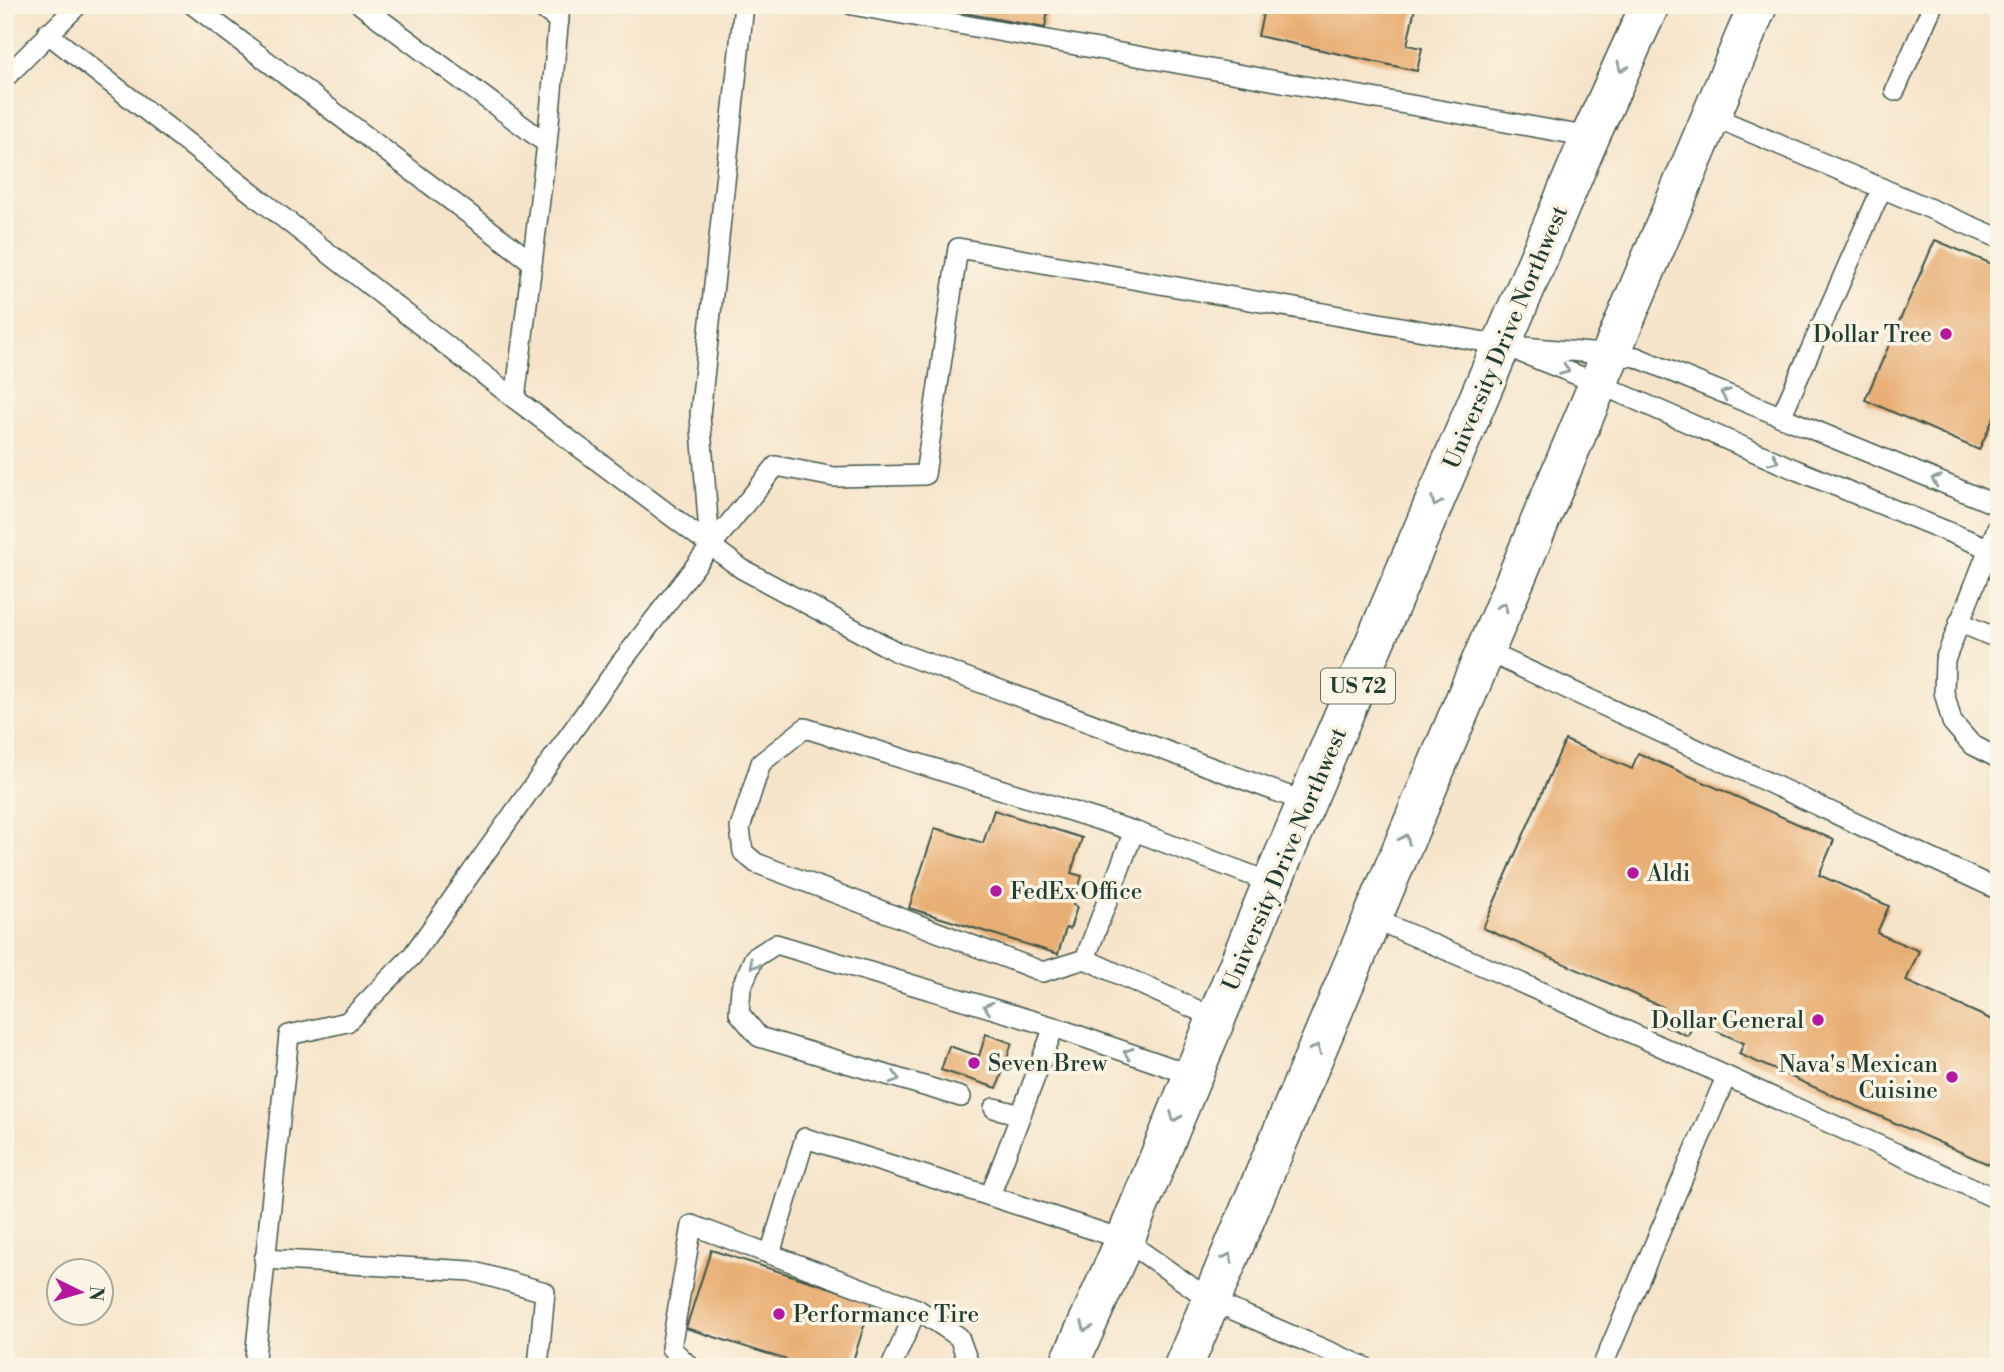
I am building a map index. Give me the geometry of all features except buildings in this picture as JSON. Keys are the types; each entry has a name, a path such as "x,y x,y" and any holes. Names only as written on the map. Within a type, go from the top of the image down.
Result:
{"highway":[{"name":"University Drive Northwest","path":"1068,1367 1125,1240 1272,883 1590,137 1650,5"},
{"path":"1183,1367 1758,5"}],"lane":[{"path":"5,78 47,33 78,5"},
{"path":"193,5 532,262"},
{"path":"361,5 547,144"},
{"path":"515,399 547,144 560,13 538,5"},
{"path":"709,547 700,415 744,5"},
{"path":"852,5 1590,137"},
{"path":"1895,91 1933,5"},
{"path":"47,33 515,399 709,547 742,569 897,652 1308,803"},
{"path":"1712,116 1999,238"},
{"path":"1781,417 1882,188"},
{"path":"254,1367 289,1035 347,1022 412,956 620,664 709,547 776,466 834,477 925,475 958,248 1502,345 1604,368 1794,469 1989,548"},
{"path":"1502,345 1604,368 1636,357 1999,506"},
{"path":"1999,523 1945,660 1944,692 1952,722 1971,744 1999,759"},
{"path":"1959,622 1989,635 1999,636"},
{"path":"1484,650 1999,890"},
{"path":"1217,1019 1084,959 1043,972 756,863 743,852 740,828 761,763 805,728 1134,831 1272,883"},
{"path":"1084,959 1134,831"},
{"path":"1372,918 1999,1200"},
{"path":"961,1097 759,1037 739,1013 741,988 754,958 776,944 1054,1027 1192,1075"},
{"path":"990,1196 1054,1027"},
{"path":"1602,1367 1727,1077"},
{"path":"994,1108 1021,1115"},
{"path":"770,1254 805,1138 1125,1240 1210,1300 1365,1367"},
{"path":"690,1367 671,1349 692,1225 917,1309 959,1337 970,1367"},
{"path":"264,1259 471,1271 545,1292 538,1367"},
{"path":"891,1367 917,1309"}],"place":[{"name":"Dollar Tree","path":"1946,334"},
{"name":"Aldi","path":"1633,873"},
{"name":"FedEx Office","path":"996,891"},
{"name":"Dollar General","path":"1818,1020"},
{"name":"Seven Brew","path":"974,1063"},
{"name":"Nava's Mexican Cuisine","path":"1952,1077"},
{"name":"Performance Tire","path":"779,1314"}]}
